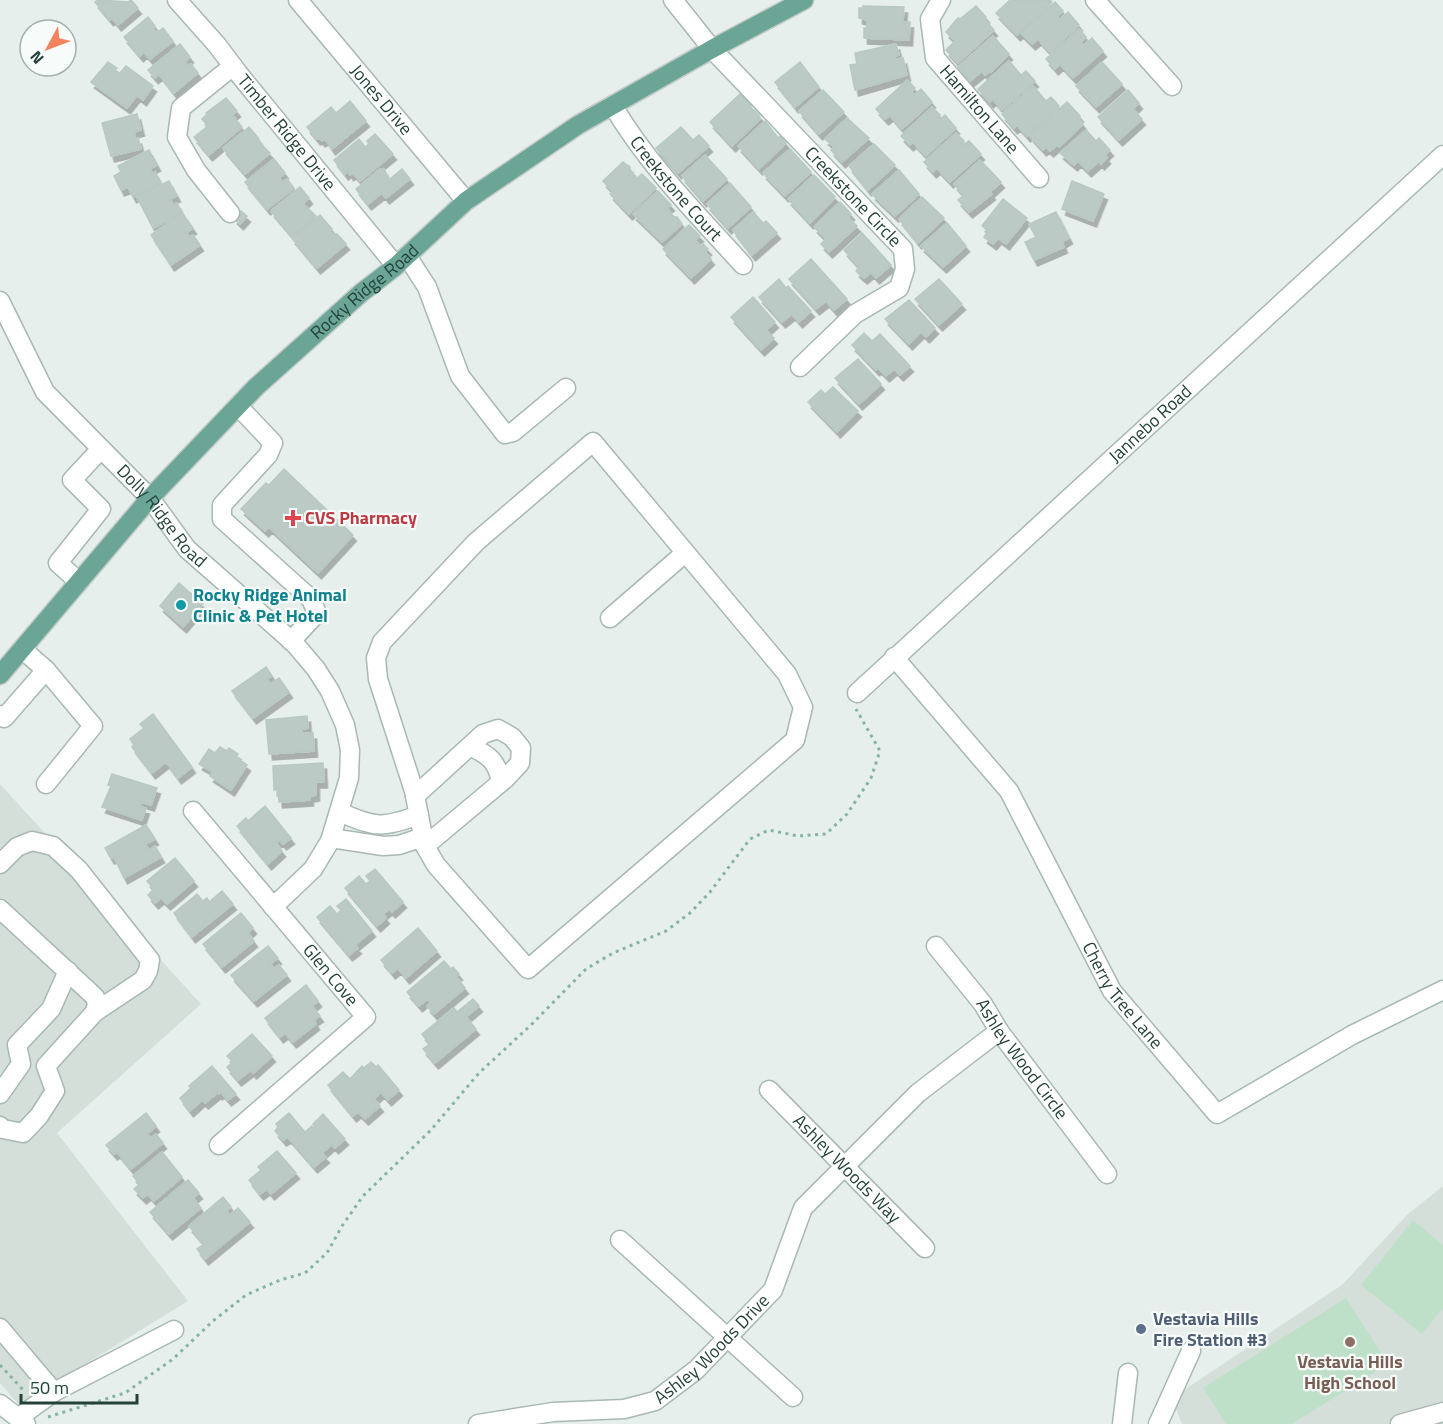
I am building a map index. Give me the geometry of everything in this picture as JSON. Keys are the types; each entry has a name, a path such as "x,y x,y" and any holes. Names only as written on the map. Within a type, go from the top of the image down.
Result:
{"main road":[{"name":"Rocky Ridge Road","path":"0,675 150,498 256,387 352,300 401,261 466,201 578,125 804,0"}],"street":[{"name":"Timber Ridge Drive","path":"177,0 401,261 428,287 460,376 505,434 513,432 566,388"},
{"name":"Jones Drive","path":"298,0 466,201"},
{"path":"673,0 712,49"},
{"name":"Hamilton Lane","path":"941,0 930,19 934,58 1039,178"},
{"path":"1095,0 1172,86"},
{"name":"Creekstone Circle","path":"712,49 903,249 905,269 899,288 855,314 800,367"},
{"path":"230,213 196,170 177,137 181,108 233,66"},
{"name":"Creekstone Court","path":"613,106 639,147 743,265"},
{"name":"Jannebo Road","path":"857,693 1443,155"},
{"name":"Dolly Ridge Road","path":"0,301 45,393 150,498 187,549 291,640 316,669 330,691 345,725 350,750 349,778 331,838 313,869 273,907"},
{"path":"238,406 273,443 268,455 222,505 222,519 311,598 317,613 291,640"},
{"path":"593,442 787,675 803,707 795,740 528,969 436,865 424,841 415,796 378,680 376,658 382,642 477,543 593,442"},
{"path":"79,582 58,563 101,509 72,480 101,449"},
{"path":"95,517 117,537"},
{"path":"610,618 685,553"},
{"path":"22,649 46,670 93,726 46,784"},
{"name":"Cherry Tree Lane","path":"894,657 1009,790 1112,991 1217,1114 1352,1035 1443,990"},
{"path":"0,715 4,718 46,670"},
{"path":"331,838 383,846 424,841 501,782 520,763 521,748 512,737 498,729 483,734 415,796"},
{"path":"471,747 487,754 499,772 501,782"},
{"name":"Glen Cove","path":"193,812 366,1017 219,1145"},
{"path":"340,812 366,824 394,824 419,815"},
{"path":"0,864 18,847 32,841 53,846 79,870 150,960 143,980 95,1012 46,1066"},
{"path":"0,909 95,997 97,1004 95,1012"},
{"name":"Ashley Wood Circle","path":"936,946 983,1004 999,1032 1107,1174"},
{"path":"0,1094 21,1064 17,1045 51,1009 68,972"},
{"name":"Ashley Woods Drive","path":"482,1424 553,1412 624,1409 655,1401 696,1370 773,1290 803,1208 918,1093 999,1032"},
{"path":"21,1064 46,1066"},
{"path":"0,1126 3,1129 23,1133 39,1116 55,1091 46,1066"},
{"name":"Ashley Woods Way","path":"769,1090 926,1248"},
{"path":"620,1240 794,1397"},
{"path":"0,1328 54,1392"},
{"path":"10,1414 37,1405 54,1392 174,1330"},
{"path":"1158,1424 1191,1352"},
{"path":"1122,1424 1128,1373"},
{"path":"1400,1424 1443,1412"}],"path":[{"path":"0,1365 49,1417 125,1393 173,1359 213,1321 246,1295 279,1280 305,1273 327,1253 363,1196 431,1130 479,1073 531,1025 586,969 613,953 666,931 690,913 710,892 750,839 768,830 798,836 826,834 847,814 871,778 880,751 851,702 857,693"}],"shaded area":[{"path":"0,784 201,1004 57,1133 188,1301 19,1405 0,1383"},
{"name":"Vestavia Hills High School","path":"1443,1186 1443,1424 1182,1424 1172,1398 1342,1285 1407,1215"}],"green space":[{"path":"1413,1220 1443,1245 1443,1308 1422,1334 1361,1285"},
{"path":"1346,1298 1388,1364 1292,1424 1226,1424 1203,1388"}],"building":[{"path":"98,0 128,2 131,0 138,8 118,25 112,18 110,20 95,2"},
{"path":"1010,0 1050,0 1052,2 1017,35 996,13"},
{"path":"1055,2 1063,11 1057,17 1059,20 1068,12 1079,25 1050,52 1038,39 1032,44 1021,33"},
{"path":"863,6 904,7 903,22 910,22 909,40 864,38 867,20 859,18 859,8"},
{"path":"976,6 994,30 958,63 946,50 955,41 946,32 958,18 960,19"},
{"path":"148,17 155,26 153,28 156,33 163,28 173,41 150,59 144,52 140,56 124,37"},
{"path":"1079,29 1086,37 1081,42 1083,46 1092,38 1103,51 1073,78 1060,64 1055,69 1046,59"},
{"path":"993,36 1009,54 991,72 985,75 982,71 970,81 958,67"},
{"path":"180,44 190,57 185,62 188,66 191,64 198,73 174,93 159,74 155,78 148,70"},
{"path":"896,44 899,55 894,56 895,60 903,58 907,75 855,90 850,65 857,64 855,53"},
{"path":"1009,61 1021,75 1026,71 1035,81 1002,110 993,99 990,102 978,89"},
{"path":"108,62 117,68 114,71 119,74 126,66 153,86 143,100 137,95 127,108 91,82"},
{"path":"800,62 819,87 795,107 775,82"},
{"path":"1102,62 1122,84 1096,107 1076,86"},
{"path":"907,80 915,88 911,92 914,95 921,89 932,102 902,129 890,115 885,119 876,109"},
{"path":"1033,86 1046,101 1051,97 1059,106 1027,136 1017,125 1014,128 1002,114"},
{"path":"823,90 844,112 819,134 799,111"},
{"path":"1128,90 1139,103 1133,109 1142,119 1119,140 1098,117"},
{"path":"740,94 751,106 749,108 752,112 754,110 760,116 758,118 760,119 732,146 710,122"},
{"path":"226,98 237,111 232,115 242,127 209,155 194,137 208,126 202,119 206,113"},
{"path":"350,101 366,121 332,149 325,139 322,141 317,139 307,127 331,107 336,113"},
{"path":"1067,102 1080,116 1078,118 1083,124 1059,147 1057,145 1050,151 1046,147 1043,150 1030,136"},
{"path":"932,107 940,115 937,117 939,120 945,115 956,128 926,156 913,142 910,145 901,136"},
{"path":"137,114 141,130 134,132 141,149 111,156 102,123"},
{"path":"847,118 869,138 842,162 831,150 834,147 825,139"},
{"path":"765,121 778,138 780,136 786,143 759,169 738,146"},
{"path":"249,127 259,139 257,140 270,153 245,174 223,148"},
{"path":"681,127 693,140 699,135 709,146 678,173 656,148"},
{"path":"1086,130 1096,141 1099,138 1110,150 1105,155 1107,158 1101,164 1099,161 1088,171 1078,161 1074,165 1060,153"},
{"path":"956,133 964,141 960,144 962,146 969,141 981,154 950,182 937,168 933,172 924,162"},
{"path":"375,134 393,154 360,181 353,173 350,175 348,171 345,174 334,160 359,139 365,147 369,144 367,141"},
{"path":"874,144 895,165 868,190 849,166"},
{"path":"790,149 811,172 785,196 763,173"},
{"path":"149,150 157,165 150,169 153,174 155,172 161,183 133,197 128,187 121,190 114,176 121,172 118,166"},
{"path":"705,155 727,179 703,201 682,176"},
{"path":"274,159 285,173 279,178 283,182 287,179 294,188 267,209 245,182"},
{"path":"980,160 1001,182 990,192 992,194 969,212 958,200 964,195 954,184"},
{"path":"623,162 630,167 637,178 642,174 656,188 629,214 610,194 613,192 603,181"},
{"path":"380,169 384,169 389,180 402,169 410,179 386,198 382,193 368,204 356,189"},
{"path":"899,170 919,194 895,216 872,194"},
{"path":"814,175 835,197 810,223 788,199"},
{"path":"169,181 177,196 170,199 173,205 177,203 182,213 153,228 137,197"},
{"path":"1072,181 1104,194 1093,221 1062,209"},
{"path":"730,183 751,207 728,228 707,204"},
{"path":"300,187 309,198 303,204 316,216 292,236 271,211"},
{"path":"658,191 671,205 667,208 682,224 662,242 633,214"},
{"path":"922,197 944,218 918,243 899,219"},
{"path":"1003,199 1027,218 1006,244 998,238 993,244 984,237 988,231 982,226"},
{"path":"840,202 851,214 848,217 857,226 829,252 821,244 826,239 814,227"},
{"path":"241,211 247,216 240,224 234,218"},
{"path":"753,212 777,233 752,255 733,230"},
{"path":"1056,212 1069,238 1062,242 1064,247 1034,260 1025,242 1036,237 1029,224"},
{"path":"182,213 193,228 186,233 189,237 193,235 200,245 171,265 151,235"},
{"path":"320,215 332,229 330,230 332,234 337,234 346,244 317,268 292,238"},
{"path":"947,223 966,246 943,267 921,246"},
{"path":"689,225 700,236 695,240 701,247 703,244 708,249 705,252 711,259 691,278 663,249"},
{"path":"862,233 891,265 876,278 871,272 864,278 860,275 856,271 859,267 844,250"},
{"path":"811,259 847,299 834,310 826,301 816,309 789,279"},
{"path":"779,279 811,311 799,322 792,314 782,322 759,297"},
{"path":"939,279 962,304 939,325 915,299"},
{"path":"753,297 775,322 766,330 774,338 761,350 731,317"},
{"path":"909,300 935,328 926,337 921,332 909,344 885,319"},
{"path":"864,333 872,341 880,334 910,366 900,375 894,369 886,376 878,368 876,370 852,345"},
{"path":"858,359 881,384 859,404 835,378"},
{"path":"833,387 858,411 837,432 808,402 821,390 825,394"},
{"name":"CVS Pharmacy","path":"284,469 353,535 318,573 269,527 265,531 241,509 266,483 269,485"},
{"name":"Rocky Ridge Animal Clinic & Pet Hotel","path":"179,583 203,604 183,627 160,606"},
{"path":"266,667 272,676 267,679 270,684 279,678 289,692 253,718 232,691"},
{"path":"153,714 192,767 178,778 166,762 152,773 132,747 134,745 130,739 144,728 140,724"},
{"path":"307,716 308,728 302,729 302,733 313,733 314,751 269,754 266,720"},
{"path":"220,747 227,751 229,748 238,754 236,757 247,765 231,790 210,776 213,772 199,764 209,749 215,753"},
{"path":"323,763 324,782 316,782 316,795 310,796 310,800 279,802 278,789 274,790 273,766"},
{"path":"112,774 157,788 151,805 141,802 140,807 146,808 142,820 102,807 111,786 108,785"},
{"path":"265,806 291,838 283,844 280,840 276,843 282,851 268,864 237,826 246,818 248,821"},
{"path":"146,825 155,839 145,844 149,850 155,846 161,857 124,878 114,857 111,858 105,848"},
{"path":"175,858 194,881 167,904 161,898 155,903 148,895 154,889 147,881"},
{"path":"375,869 403,902 392,912 389,909 383,914 386,918 377,926 345,888 359,876 366,884 370,881 366,876"},
{"path":"222,891 233,904 192,937 174,913 197,894 203,901 207,898 209,902"},
{"path":"346,899 372,931 355,945 358,948 349,955 317,917 330,906 337,914 341,910 337,906"},
{"path":"241,913 253,928 248,933 254,941 222,967 203,944"},
{"path":"418,928 437,951 406,978 398,968 392,973 381,960"},
{"path":"268,946 278,958 270,964 274,969 279,965 287,975 254,1001 231,975"},
{"path":"444,961 459,974 456,977 465,988 434,1014 427,1006 431,1003 427,999 419,1006 407,992"},
{"path":"306,985 318,1001 312,1006 320,1016 314,1020 316,1024 293,1042 285,1033 280,1037 265,1018"},
{"path":"473,999 479,1006 466,1017 476,1029 435,1063 423,1049 430,1044 422,1034 454,1008 457,1012"},
{"path":"252,1034 272,1056 253,1073 251,1070 238,1080 227,1067 233,1062 227,1056"},
{"path":"371,1062 376,1067 378,1065 399,1090 388,1100 381,1092 374,1099 380,1106 365,1119 358,1112 353,1116 328,1085 343,1072 350,1079 362,1066 364,1068"},
{"path":"212,1066 236,1094 228,1100 221,1092 219,1094 215,1090 217,1093 205,1103 202,1100 190,1111 180,1098 191,1088 189,1086"},
{"path":"146,1113 156,1126 147,1134 151,1138 156,1134 163,1143 131,1169 117,1152 114,1154 106,1145"},
{"path":"289,1113 305,1132 312,1126 314,1128 313,1124 323,1114 345,1139 335,1148 332,1144 322,1153 326,1157 314,1167 288,1137 283,1140 275,1131 278,1127 276,1124"},
{"path":"277,1151 296,1173 271,1194 267,1189 260,1194 249,1180 261,1170 258,1167"},
{"path":"162,1152 182,1177 154,1201 148,1194 143,1198 134,1189 140,1184 133,1176"},
{"path":"188,1180 199,1193 193,1198 201,1208 169,1234 150,1212"},
{"path":"223,1197 231,1207 226,1211 230,1215 238,1208 250,1222 205,1259 197,1249 204,1244 189,1226"}],"place":[{"name":"CVS Pharmacy","path":"293,518"},
{"name":"Rocky Ridge Animal Clinic & Pet Hotel","path":"181,605"},
{"name":"Vestavia Hills Fire Station #3","path":"1141,1329"},
{"name":"Vestavia Hills High School","path":"1350,1342"}]}
